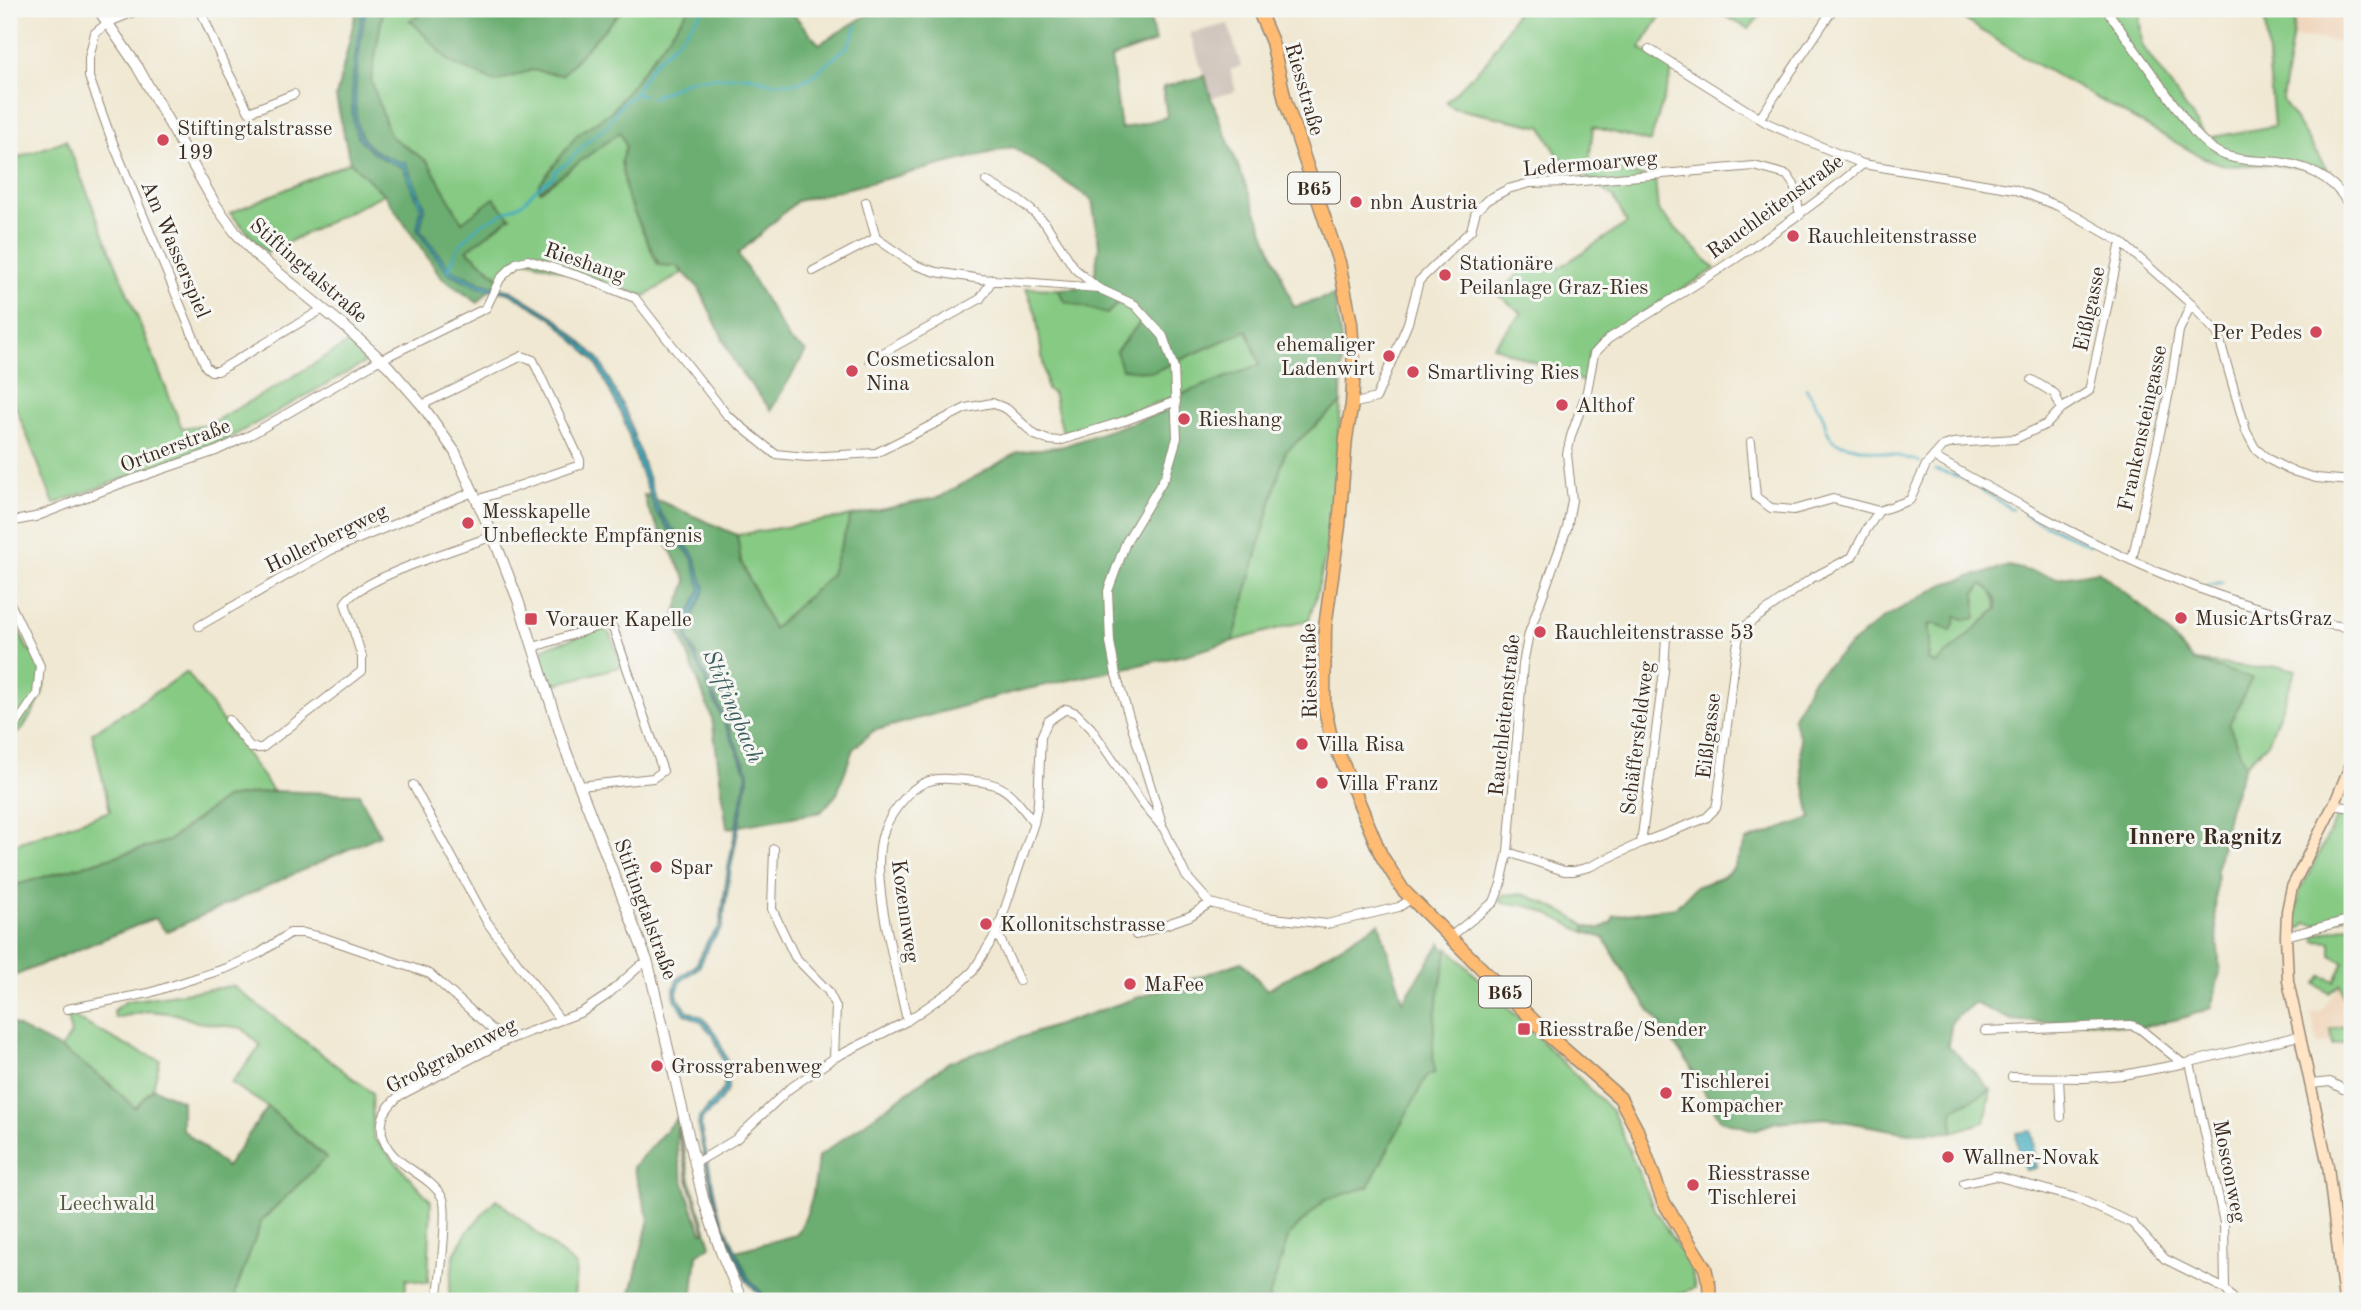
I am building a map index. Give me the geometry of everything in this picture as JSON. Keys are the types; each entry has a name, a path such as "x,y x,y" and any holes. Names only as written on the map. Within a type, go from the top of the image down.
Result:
{"main road":[{"name":"Riesstraße","path":"1258,9 1272,42 1285,100 1331,239 1347,298 1354,367 1339,526 1325,627 1324,704 1330,733 1377,846 1394,878 1410,899 1550,1037 1620,1098 1637,1130 1663,1201 1705,1268 1710,1301"},
{"path":"2344,1301 2328,1166 2288,981 2286,936 2292,887 2352,761"}],"street":[{"name":"Stiftingtalstraße","path":"99,9 154,95 226,220 254,253 382,360 422,405 455,453 493,536 534,647 550,705 648,962 721,1252 742,1301"},
{"path":"109,22 141,9"},
{"path":"200,9 249,112 294,94"},
{"path":"1760,118 1833,9"},
{"path":"2106,9 2194,132 2207,146 2224,155 2281,162 2308,169 2330,180 2347,198 2352,213"},
{"name":"Am Wasserspiel","path":"109,22 95,33 89,77 111,138 206,367 211,371 218,371 323,309"},
{"name":"Rauchleitenstraße","path":"1649,49 1760,118 1798,138 1863,164 2014,189 2059,206 2121,242 2191,304 2218,334 2246,432 2255,448 2268,460 2289,470 2316,478 2352,481"},
{"name":"Rauchleitenstraße","path":"1450,937 1494,902 1501,884 1508,852 1523,664 1529,633 1567,528 1572,500 1567,454 1587,391 1594,354 1608,339 1738,258 1800,215 1863,164"},
{"name":"Ledermoarweg","path":"1352,404 1376,398 1408,323 1419,281 1471,230 1476,211 1487,200 1508,188 1530,183 1571,182 1754,166 1787,175 1794,185 1800,215"},
{"path":"986,181 1017,199 1045,223 1074,269 1098,288 1135,306 1163,336 1174,369 1177,438 1166,475 1126,542 1108,591 1110,642 1116,675 1164,830 1186,876 1210,904 1265,917 1327,924 1399,907 1410,899"},
{"path":"866,201 876,238 915,265 957,276 1098,288"},
{"path":"813,271 876,238"},
{"name":"Eißlgasse","path":"1934,457 1943,446 1953,443 2015,439 2047,424 2061,409 2089,391 2121,242"},
{"name":"Rieshang","path":"382,360 486,308 500,278 516,262 528,260 586,278 635,298 727,415 775,454 807,457 876,453 966,408 992,403 1007,410 1035,435 1048,440 1059,440 1127,420 1176,401"},
{"path":"870,360 980,299 993,279"},
{"name":"Frankensteingasse","path":"2132,560 2171,383 2179,331 2191,304"},
{"path":"422,405 522,356 533,360 580,460 580,466 475,496"},
{"name":"Ortnerstraße","path":"9,522 35,517 125,482 216,452 382,360"},
{"path":"2032,380 2055,394 2061,409"},
{"path":"1751,442 1756,497 1771,508 1794,510 1833,499 1879,511 1910,500 1926,466 1934,457 2021,506 2166,577 2311,623 2352,628"},
{"name":"Hollerbergweg","path":"199,626 331,550 475,496"},
{"name":"Eißlgasse","path":"1508,852 1564,871 1574,871 1706,818 1716,808 1735,660 1744,627 1812,578 1852,557 1879,511"},
{"path":"229,720 251,748 261,748 362,671 362,657 345,603 348,598 379,580 493,536"},
{"path":"9,601 40,666 37,694 9,735"},
{"path":"534,647 605,624 613,628 663,771 653,778 580,786"},
{"name":"Schäffersfeldweg","path":"1641,843 1664,671 1666,637"},
{"path":"697,1162 736,1139 789,1089 834,1058 907,1021 956,988 973,971 997,932 1034,823 1038,803 1041,737 1048,721 1066,709 1076,713 1091,728 1142,803 1164,830"},
{"name":"Kozennweg","path":"907,1021 883,903 880,870 880,846 884,830 895,809 913,788 929,781 939,778 976,781 992,783 1011,793 1034,823"},
{"path":"413,785 487,922 559,1020"},
{"path":"2333,805 2352,808"},
{"path":"774,849 772,909 795,957 828,991 836,1007 834,1058"},
{"path":"1136,935 1190,916 1210,904"},
{"path":"2286,936 2352,919"},
{"path":"997,932 1019,981"},
{"path":"67,1009 149,993 227,968 260,953 290,933 303,933 430,974 505,1041"},
{"name":"Großgrabenweg","path":"436,1301 446,1218 443,1201 437,1190 398,1160 387,1146 382,1136 381,1120 386,1107 399,1096 505,1041 582,1012 648,962"},
{"path":"1985,1031 2131,1025 2186,1063"},
{"path":"2011,1077 2123,1075 2299,1036"},
{"name":"Mosconweg","path":"2186,1063 2224,1223 2225,1289"},
{"path":"2059,1078 2062,1117"},
{"path":"2311,1084 2330,1082 2343,1089 2352,1090"},
{"path":"1964,1183 1996,1176 2076,1198 2132,1223 2165,1259 2225,1289 2235,1301"}],"shaded area":[{"path":"2297,9 2352,9 2352,43 2292,37"},
{"path":"1228,24 1241,66 1230,70 1236,91 1211,98 1190,33"},
{"path":"2341,983 2352,1037 2318,1045 2311,1014 2321,1011"}],"green space":[{"path":"357,9 363,9 352,94 355,127 359,138 379,156 403,167 422,208 417,230 447,272 481,288 490,289 478,303 442,278 384,194 350,162 336,97"},
{"path":"366,9 386,9 383,10 371,80 390,136 428,162 462,222 494,198 510,217 467,250 500,279 493,287 450,269 420,230 425,207 406,164 375,151 361,135 357,124 356,92"},
{"path":"426,9 623,9 562,75 532,70 495,82 450,62 410,20 428,11"},
{"path":"623,9 689,9 613,110 577,135 541,191 620,131 626,146 621,161 627,197 658,265 677,266 682,273 645,296 528,260 516,263 500,278 467,250 510,217 462,222 428,162 390,136 371,80 383,10 429,10 410,21 495,82 532,70 562,75"},
{"path":"689,9 789,9 819,44 877,9 1158,9 1149,13 1155,42 1111,58 1121,129 1167,117 1163,87 1205,76 1211,98 1294,307 1334,295 1342,347 1341,403 1285,452 1233,641 1185,655 1014,692 873,731 853,749 837,794 821,812 739,826 749,773 688,637 694,613 705,588 694,556 660,513 653,498 737,535 741,562 773,629 830,576 851,516 940,497 1018,452 1064,446 1171,409 1166,400 1260,365 1247,330 1153,372 1122,369 1116,351 1142,320 1119,302 1107,314 1064,301 1058,289 1093,286 1099,245 1092,200 1013,147 797,201 738,254 790,341 806,351 771,410 736,366 699,288 677,266 659,265 627,197 621,161 626,146 620,132 540,191 538,186 577,135 613,110"},
{"path":"1518,9 1665,9 1640,48 1673,69 1650,142 1593,127 1589,164 1655,179 1658,210 1715,269 1604,336 1590,352 1584,382 1493,346 1522,313 1498,295 1537,255 1559,268 1627,223 1614,198 1558,156 1542,127 1453,108 1446,102 1488,60"},
{"path":"1712,9 1765,9 1749,29"},
{"path":"1948,9 2139,9 2142,45 2207,138 2274,126 2264,9 2297,9 2282,99 2327,170 2268,164 2227,166 2202,157 2023,57"},
{"path":"66,140 182,428 209,424 348,343 368,361 222,442 54,504 9,390 9,161"},
{"path":"350,162 384,194 267,253 230,213"},
{"path":"1026,288 1058,289 1064,301 1119,302 1143,320 1116,351 1153,372 1247,330 1260,365 1166,400 1063,433 1053,393 1047,390 1036,314"},
{"path":"1341,403 1328,539 1309,620 1233,641 1285,452"},
{"path":"644,495 650,496 657,514 692,558 702,589 691,611 686,638 747,773 736,827 727,828 712,718 674,618 687,581 647,507"},
{"path":"851,516 830,576 773,629 741,562 737,535"},
{"path":"2009,566 2057,578 2098,571 2149,612 2194,661 2252,678 2229,725 2245,765 2229,810 2217,867 2215,914 2220,972 2211,1008 2139,1028 2088,1021 2011,1020 1974,1003 1952,1021 1948,1045 1991,1090 1953,1109 1953,1132 1909,1133 1825,1118 1776,1122 1754,1130 1720,1120 1690,1066 1631,984 1604,938 1585,932 1585,926 1599,929 1611,923 1614,916 1676,907 1695,887 1723,877 1734,867 1746,841 1811,818 1801,766 1800,738 1793,718 1813,679 1882,619 1944,584","holes":["1982,584 1995,597 1997,609 1936,664 1928,660 1928,625 1937,624 1951,631 1957,616 1965,620 1976,618 1975,594"]},
{"path":"1982,584 1992,590 1997,609 1936,664 1928,660 1928,625 1957,616 1976,604 1975,594"},
{"path":"9,609 27,648 44,661 45,672 43,691 36,707 20,732 9,735"},
{"path":"602,628 611,635 622,666 553,685 550,683 541,655 544,648"},
{"path":"2194,661 2259,668 2278,666 2296,670 2268,743 2245,765 2229,725"},
{"path":"187,672 273,791 225,798 168,841 9,887 9,846 110,811 92,733"},
{"path":"273,791 359,794 380,835 166,932 155,918 9,978 9,887 168,841 225,798"},
{"path":"2339,813 2352,814 2352,914 2317,925 2307,923 2302,928 2293,928 2299,893"},
{"path":"1520,894 1543,902 1573,918 1585,926 1585,932 1538,909 1500,902 1501,895"},
{"path":"1379,923 1403,1001 1441,943 1447,953 1434,1028 1435,1073 1427,1075 1368,1187 1325,1200 1289,1235 1268,1301 769,1301 748,1278 736,1251 796,1235 809,1207 818,1157 949,1062 1242,962 1267,990"},
{"path":"2352,924 2352,1041 2333,1045 2331,1029 2349,1025 2341,984 2329,993 2316,984 2322,976 2335,981 2344,962 2331,955 2331,942 2316,941 2314,936"},
{"path":"1448,948 1613,1112 1654,1209 1691,1268 1695,1288 1662,1301 1268,1301 1289,1235 1325,1199 1368,1187 1427,1075 1434,1073 1434,1025"},
{"path":"233,986 372,1093 373,1137 431,1201 428,1283 406,1279 405,1301 354,1301 348,1298 340,1301 243,1301 234,1293 262,1220 326,1157 268,1107 231,1083 261,1046 242,1028 197,1022 176,1014 149,1011 115,1018 114,1010 127,1001"},
{"path":"66,1013 127,1046 160,1060 153,1088 135,1108 108,1082 61,1049 71,1034"},
{"name":"Leechwald","path":"9,1021 81,1063 135,1108 153,1088 182,1101 182,1129 226,1167 268,1107 326,1158 262,1220 235,1293 243,1301 9,1301"},
{"path":"1991,1090 1985,1122 1953,1132 1953,1109"},
{"path":"677,1118 690,1180 711,1245 697,1255 692,1301 629,1301 649,1219 633,1167","holes":["677,1126 689,1183 705,1232 702,1232 683,1180"]},
{"path":"496,1199 576,1266 574,1301 448,1301 454,1255 466,1233"}],"water":[{"path":"363,9 366,9 356,92 357,124 361,135 375,151 406,164 425,207 420,230 450,269 483,284 512,291 556,318 599,359 627,415 660,513 694,556 705,589 694,613 688,638 749,773 722,928 711,942 699,967 681,981 677,992 678,998 688,1011 702,1017 716,1033 728,1063 728,1090 702,1119 701,1128 718,1209 748,1278 769,1301 765,1301 745,1279 716,1209 698,1128 699,1118 724,1089 724,1063 713,1035 700,1021 685,1014 675,999 674,990 677,979 696,965 708,940 720,926 728,868 747,773 686,638 691,611 701,589 692,558 657,514 623,417 595,361 553,319 509,293 482,288 447,272 417,230 421,208 403,167 379,156 359,138 355,127 352,94"},
{"path":"2032,1131 2036,1168 2025,1170 2019,1156 2016,1133"}],"waterway":[{"path":"461,244 478,226 523,203 606,127 619,107 634,94 652,65 683,35 704,9"},
{"path":"651,98 692,79 749,76 771,83 795,83 810,78 848,46 857,26"},
{"path":"634,94 644,95"},
{"path":"449,269 459,246"},
{"path":"1806,388 1834,441 1920,462"},
{"path":"1935,470 1960,477 2012,509"},
{"path":"2023,514 2090,545"},
{"path":"2206,586 2223,582"}],"place":[{"name":"Stiftingtalstrasse 199","path":"163,140"},
{"name":"nbn Austria","path":"1356,202"},
{"name":"Rauchleitenstrasse","path":"1793,236"},
{"name":"Stationäre Peilanlage Graz-Ries","path":"1445,275"},
{"name":"Per Pedes","path":"2316,332"},
{"name":"ehemaliger Ladenwirt","path":"1389,356"},
{"name":"Cosmeticsalon Nina","path":"852,371"},
{"name":"Smartliving Ries","path":"1413,372"},
{"name":"Althof","path":"1562,405"},
{"name":"Rieshang","path":"1184,419"},
{"name":"Messkapelle Unbefleckte Empfängnis","path":"468,523"},
{"name":"MusicArtsGraz","path":"2181,618"},
{"name":"Vorauer Kapelle","path":"531,619"},
{"name":"Rauchleitenstrasse 53","path":"1540,632"},
{"name":"Villa Risa","path":"1302,744"},
{"name":"Villa Franz","path":"1322,783"},
{"name":"Spar","path":"656,867"},
{"name":"Kollonitschstrasse","path":"986,924"},
{"name":"MaFee","path":"1130,984"},
{"name":"Riesstraße/Sender","path":"1524,1029"},
{"name":"Grossgrabenweg","path":"657,1066"},
{"name":"Tischlerei Kompacher","path":"1666,1093"},
{"name":"Wallner-Novak","path":"1948,1157"},
{"name":"Riesstrasse Tischlerei","path":"1693,1185"}],"district":[{"name":"Innere Ragnitz","path":"2205,836"}],"water label":[{"name":"Stiftingbach","path":"734,706"}]}
